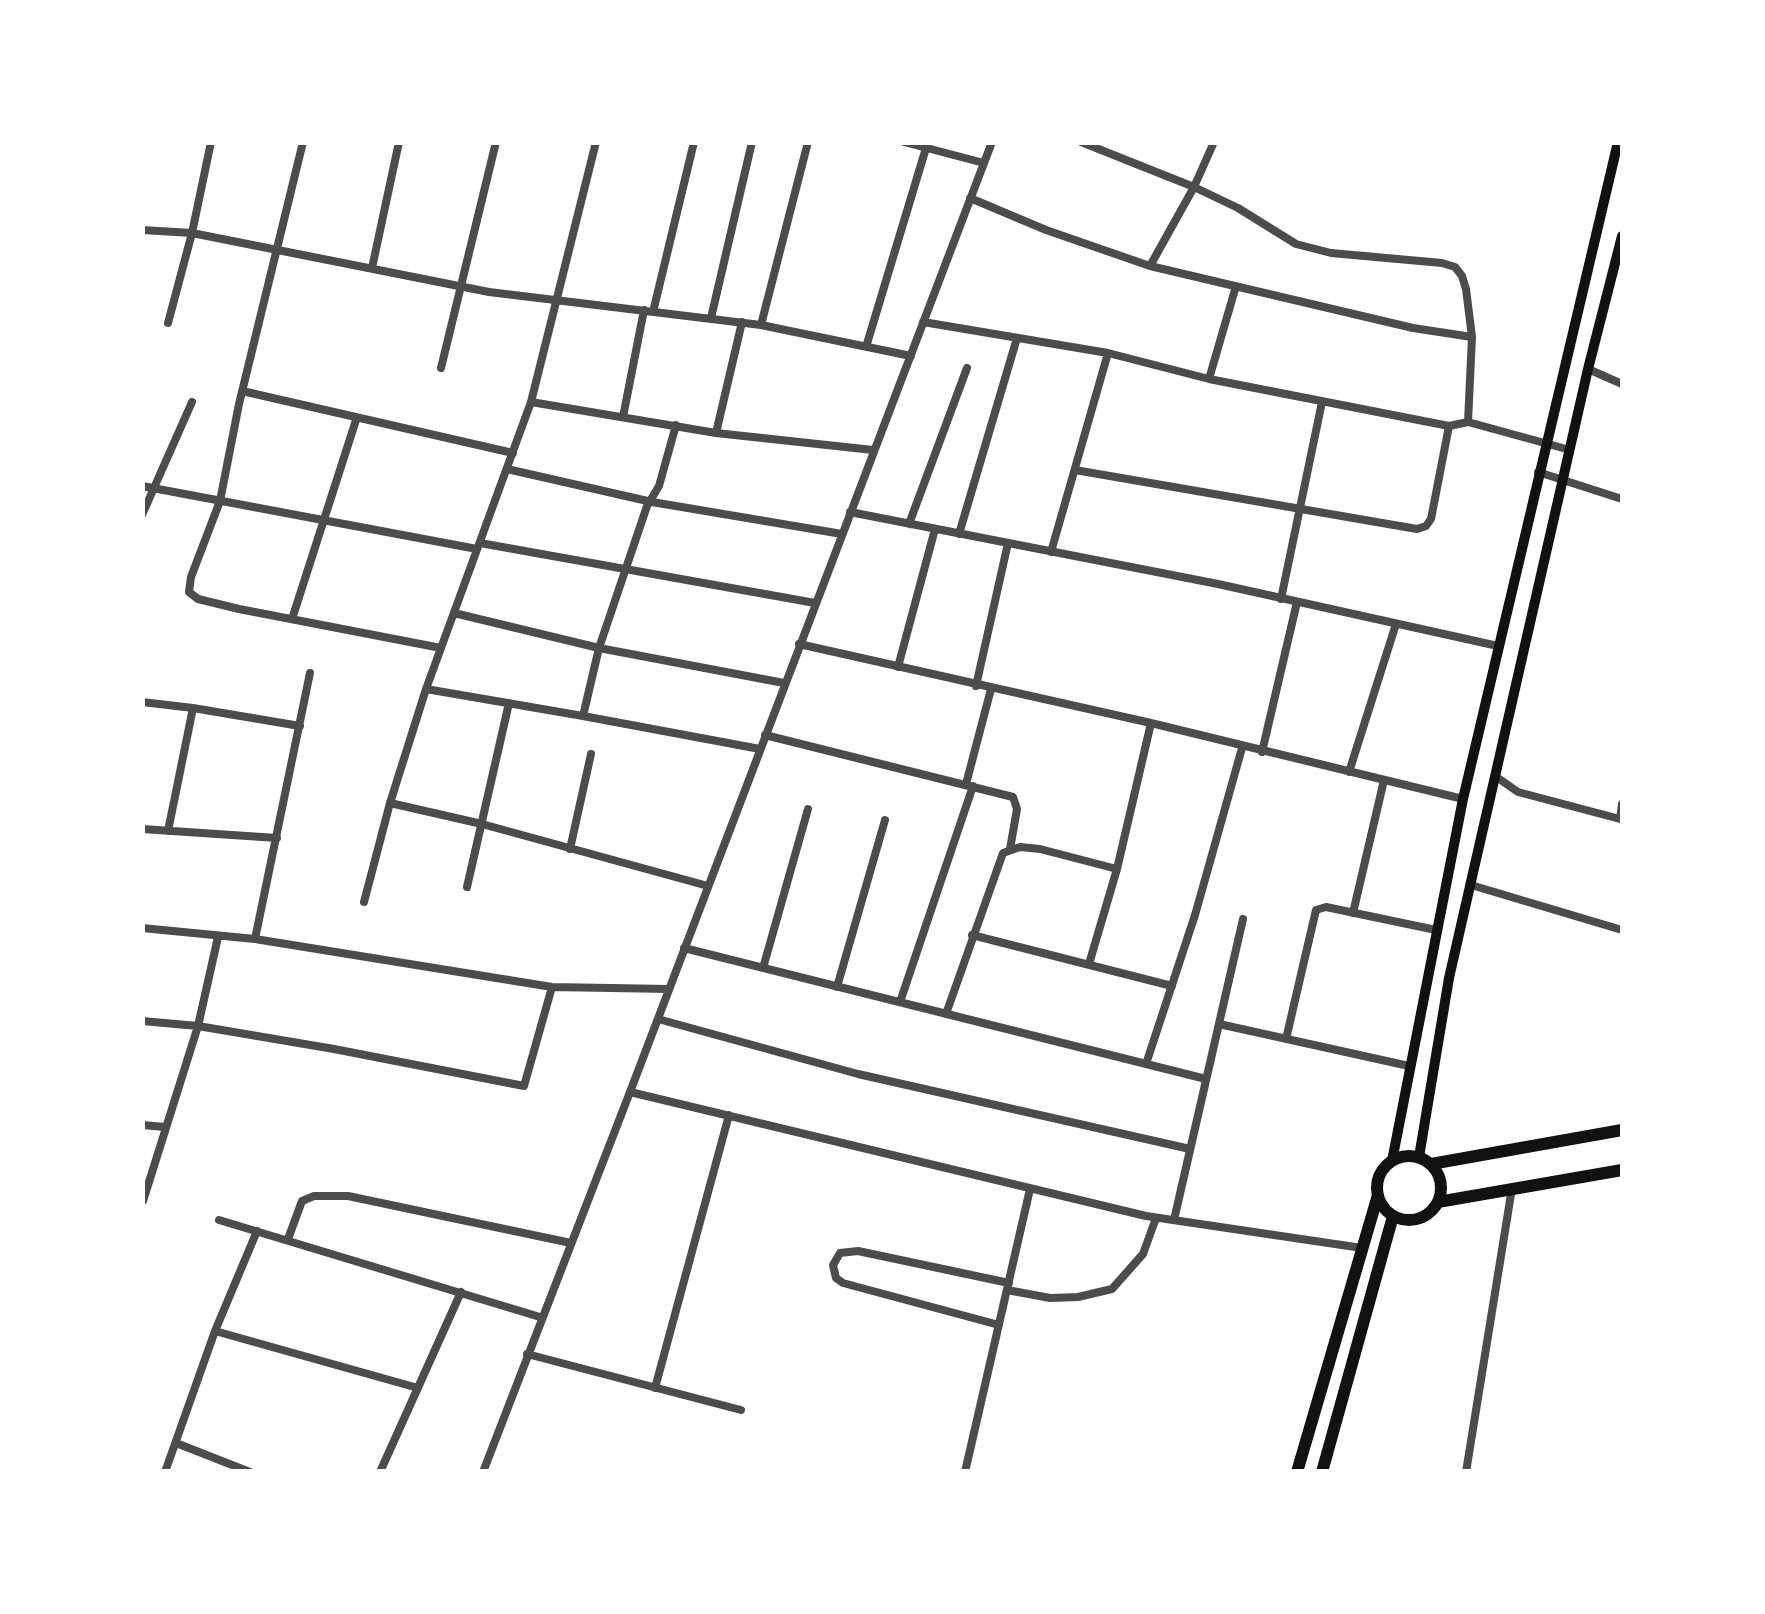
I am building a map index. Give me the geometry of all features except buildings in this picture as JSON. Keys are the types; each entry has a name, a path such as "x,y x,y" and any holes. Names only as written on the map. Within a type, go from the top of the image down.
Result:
{"highway":[{"path":"1425,1161 1439,1175 1442,1188 1438,1202 1419,1219 1393,1216 1383,1207 1377,1182 1392,1161 1405,1156 1425,1161 1622,1130"},
{"path":"1438,1202 1622,1170"},
{"path":"1297,1472 1378,1195"},
{"path":"1322,1472 1393,1216"}],"main road":[{"path":"1392,1161 1462,799 1618,142"},
{"path":"1425,1161 1449,978 1562,480 1622,236"}],"street":[{"path":"168,322 211,142"},
{"path":"303,142 242,391 220,501 191,577 192,596 441,648"},
{"path":"372,268 400,142"},
{"path":"441,368 496,142"},
{"path":"364,902 426,689 531,402 596,142"},
{"path":"622,417 694,142"},
{"path":"711,318 752,142"},
{"path":"761,324 808,142"},
{"path":"904,142 984,164"},
{"path":"483,1472 992,142"},
{"path":"1082,142 1194,186 1296,244 1330,253 1455,267 1466,289 1472,338 1468,422"},
{"path":"1150,266 1214,142"},
{"path":"866,347 926,148"},
{"path":"970,198 1046,230 1150,266 1413,328 1472,338"},
{"path":"142,230 192,233 461,286 761,324 911,356"},
{"path":"1209,378 1236,286"},
{"path":"716,433 742,322"},
{"path":"923,322 1108,353 1209,378 1448,426 1468,422 1570,450"},
{"path":"959,534 1017,338"},
{"path":"1052,552 1108,353"},
{"path":"909,524 967,368"},
{"path":"1588,369 1622,384"},
{"path":"242,391 513,453"},
{"path":"142,516 192,402"},
{"path":"531,402 716,433 874,450"},
{"path":"1281,598 1322,402"},
{"path":"292,618 357,417"},
{"path":"583,716 600,648 676,425"},
{"path":"1074,470 1406,528 1426,526 1431,519 1448,426"},
{"path":"507,469 652,502 842,534"},
{"path":"1538,472 1622,499"},
{"path":"142,486 815,603"},
{"path":"850,512 1281,598 1498,646"},
{"path":"898,667 935,529"},
{"path":"976,686 1008,543"},
{"path":"1262,752 1297,602"},
{"path":"454,614 600,648 784,683"},
{"path":"1348,772 1396,624"},
{"path":"799,644 1151,723 1462,799"},
{"path":"255,939 310,673"},
{"path":"426,689 760,749"},
{"path":"900,1002 970,785 991,689"},
{"path":"142,702 300,726"},
{"path":"467,888 509,703"},
{"path":"168,830 193,708"},
{"path":"1089,964 1117,869 1151,723"},
{"path":"765,734 1013,797 1016,802 1010,849 997,862 946,1014"},
{"path":"1146,1064 1242,748"},
{"path":"570,849 591,754"},
{"path":"1495,776 1518,792 1620,819 1622,804"},
{"path":"1354,912 1384,780"},
{"path":"390,803 708,886"},
{"path":"763,968 808,809"},
{"path":"836,987 885,820"},
{"path":"142,829 277,838"},
{"path":"1010,849 1040,850 1117,869"},
{"path":"1471,885 1622,930"},
{"path":"1286,1039 1313,916 1320,908 1436,930"},
{"path":"1174,1220 1243,919"},
{"path":"142,928 255,939 552,987 669,990"},
{"path":"972,935 1172,986"},
{"path":"144,1201 198,1026 218,937"},
{"path":"684,948 1206,1079"},
{"path":"142,1021 198,1026 524,1086 552,987"},
{"path":"658,1019 858,1074 1190,1150"},
{"path":"1219,1024 1409,1066"},
{"path":"630,1092 1156,1218 1362,1248"},
{"path":"655,1388 729,1115"},
{"path":"142,1125 166,1128"},
{"path":"965,1472 1030,1188"},
{"path":"1466,1472 1512,1188"},
{"path":"288,1239 302,1201 314,1196 348,1196 572,1243"},
{"path":"999,1324 843,1283 836,1278 832,1264 840,1253 858,1251 1050,1298 1078,1297 1112,1288 1143,1254 1156,1218"},
{"path":"219,1220 540,1317"},
{"path":"165,1472 215,1330 257,1231"},
{"path":"380,1472 461,1292"},
{"path":"215,1330 418,1388"},
{"path":"526,1354 742,1410"},
{"path":"176,1443 250,1472"}]}
